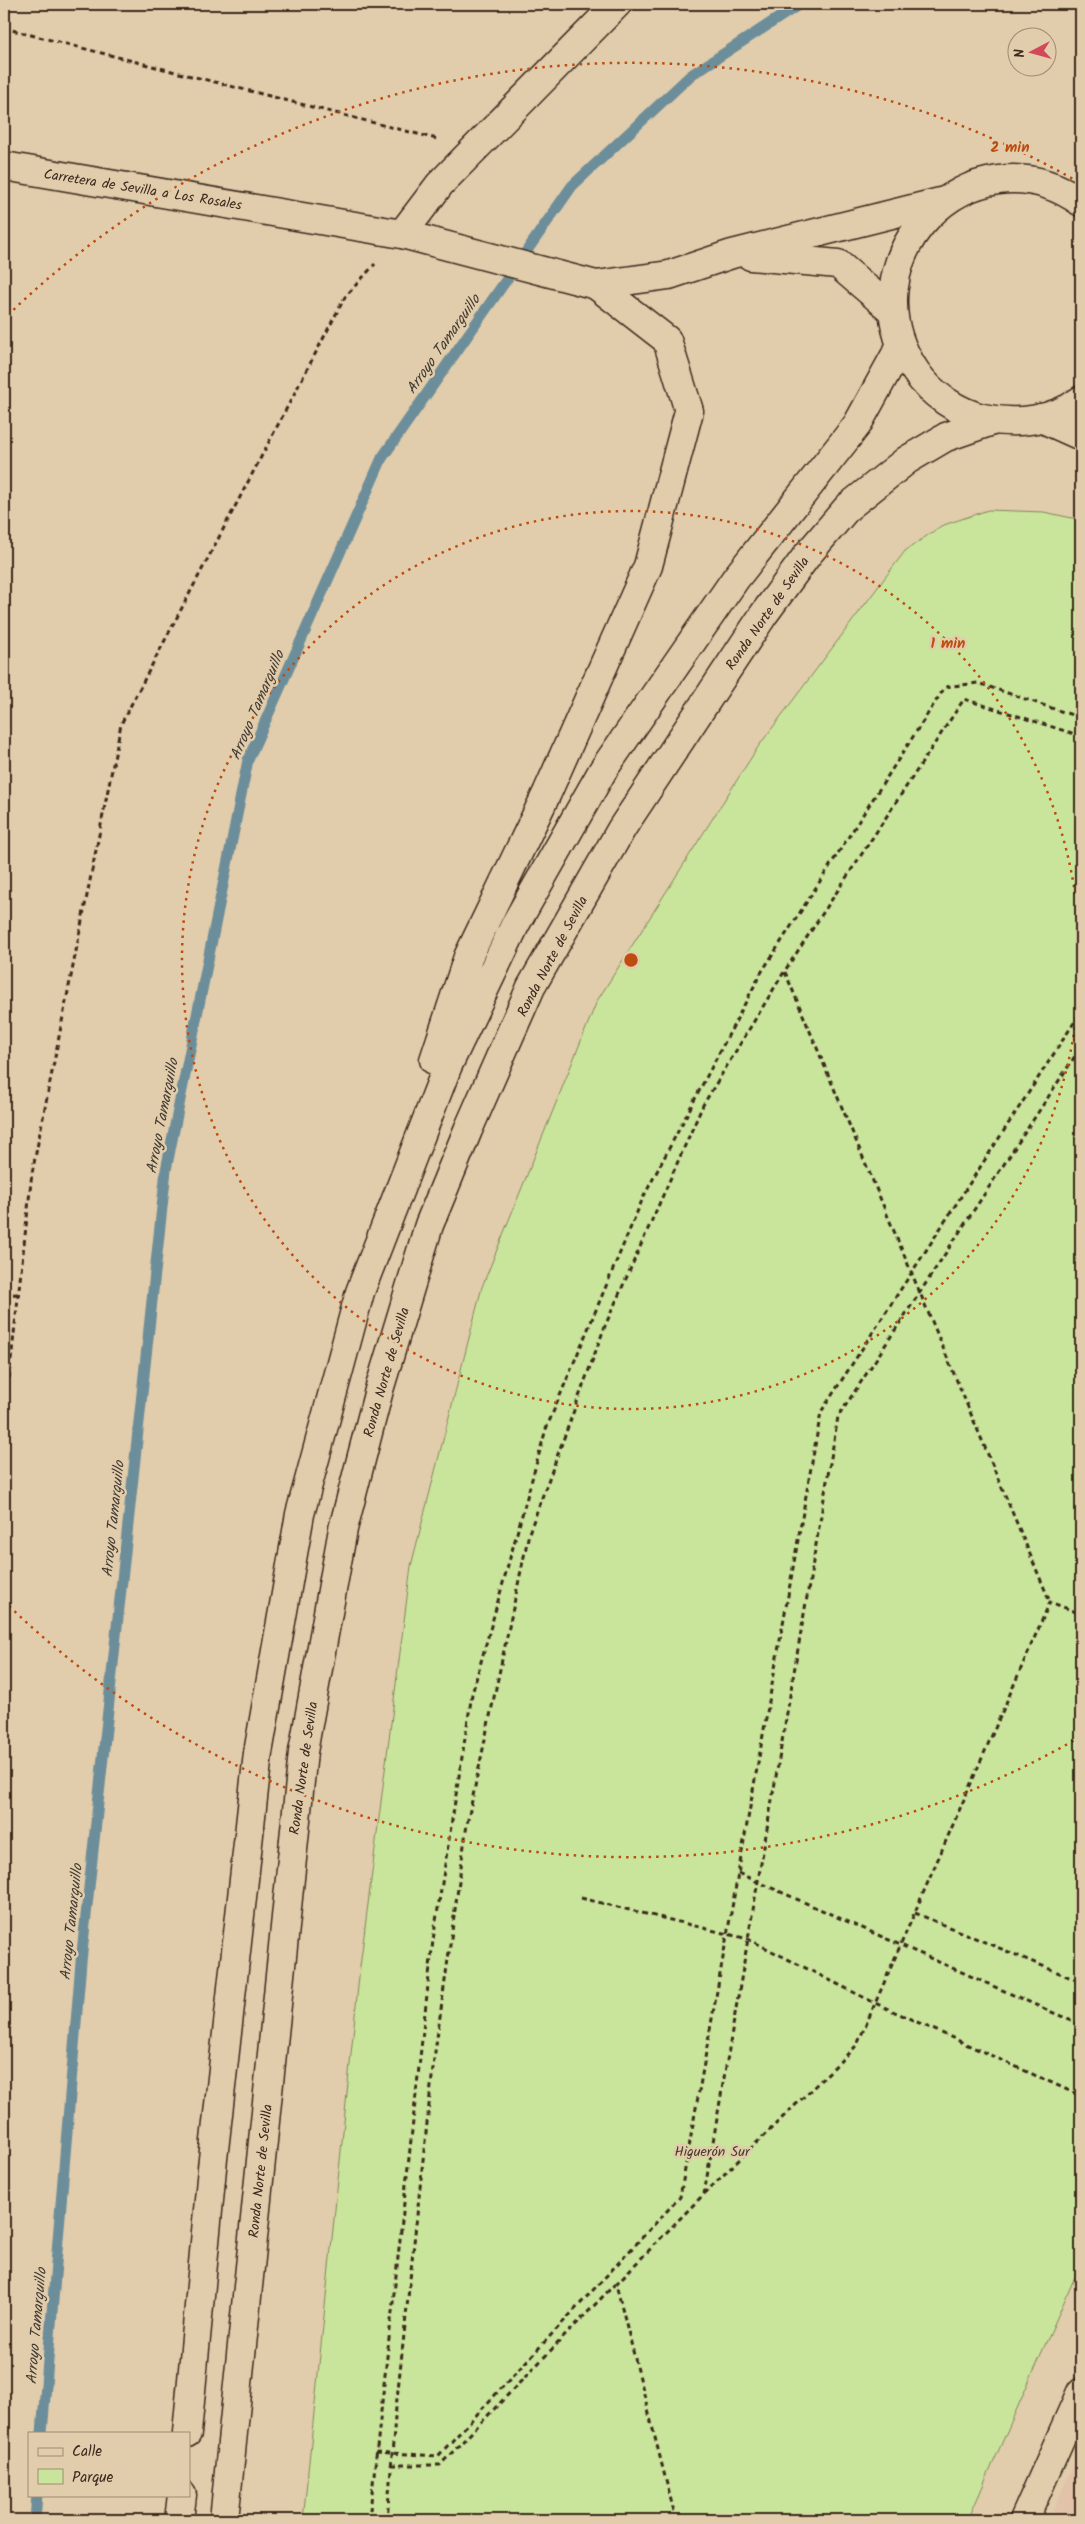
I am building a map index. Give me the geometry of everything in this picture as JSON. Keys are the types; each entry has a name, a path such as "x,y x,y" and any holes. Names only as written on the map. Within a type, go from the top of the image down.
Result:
{"main road":[{"path":"402,234 440,184 616,4"},
{"name":"Carretera de Sevilla a Los Rosales","path":"4,166 402,234 596,285"},
{"name":"Ronda Norte de Sevilla","path":"1044,184 1081,178"},
{"name":"Ronda Norte de Sevilla","path":"1081,202 1061,190 1024,180 982,184 944,201 918,226 900,258 895,275 893,311 901,345 919,376 945,401 977,416 995,420 1018,421 1041,418 1060,412 1081,400"},
{"path":"596,285 669,275 732,254 944,201"},
{"path":"732,254 838,264 893,311"},
{"path":"187,2432 212,2168 258,1753 300,1514 360,1292 468,957 547,793 648,566 688,411 667,340 596,285"},
{"path":"360,1292 448,1064 516,923 603,770 736,578 856,425 901,345"},
{"path":"1041,418 1081,436"},
{"name":"Ronda Norte de Sevilla","path":"224,2520 303,1752 343,1529 379,1390 429,1225 468,1130 531,987 622,828 764,614 808,554 848,507 907,460 946,437 995,420"},
{"path":"1024,2520 1081,2392"},
{"path":"179,2520 182,2496"}],"path":[{"path":"4,28 474,148"},
{"path":"4,1423 32,1173 121,724 345,297 402,234"},
{"path":"369,2520 433,1940 472,1694 546,1430 643,1198 761,973 945,688 978,682 1081,718"},
{"path":"387,2520 392,2454 434,2060 467,1824 529,1533 604,1326 703,1105 784,972 964,699 1081,736"},
{"path":"784,972 1050,1602 1081,1614"},
{"path":"376,2452 438,2456 680,2197 821,1412 1081,1012"},
{"path":"704,2194 838,1417 1081,1047"},
{"path":"4,1295 18,1294"},
{"path":"391,2465 440,2465 704,2194 857,2045 1050,1602"},
{"path":"738,1873 1081,2025"},
{"path":"581,1898 748,1939 875,2003 1081,2096"},
{"path":"915,1913 1081,1982"},
{"path":"616,2284 676,2520"}],"shaded area":[{"path":"1081,2448 1081,2520 1049,2520"}],"green space":[{"name":"Higuerón Sur","path":"988,510 1044,512 1081,520 1081,2263 968,2520 303,2520 360,1967 411,1566 482,1287 597,1001 758,747 905,551 941,526"}],"waterway":[{"name":"Arroyo Tamarguillo","path":"42,2432 81,1962 166,1170 248,760 382,458 572,186 691,75 800,4"},
{"name":"Arroyo Tamarguillo","path":"35,2520 37,2496"}]}
